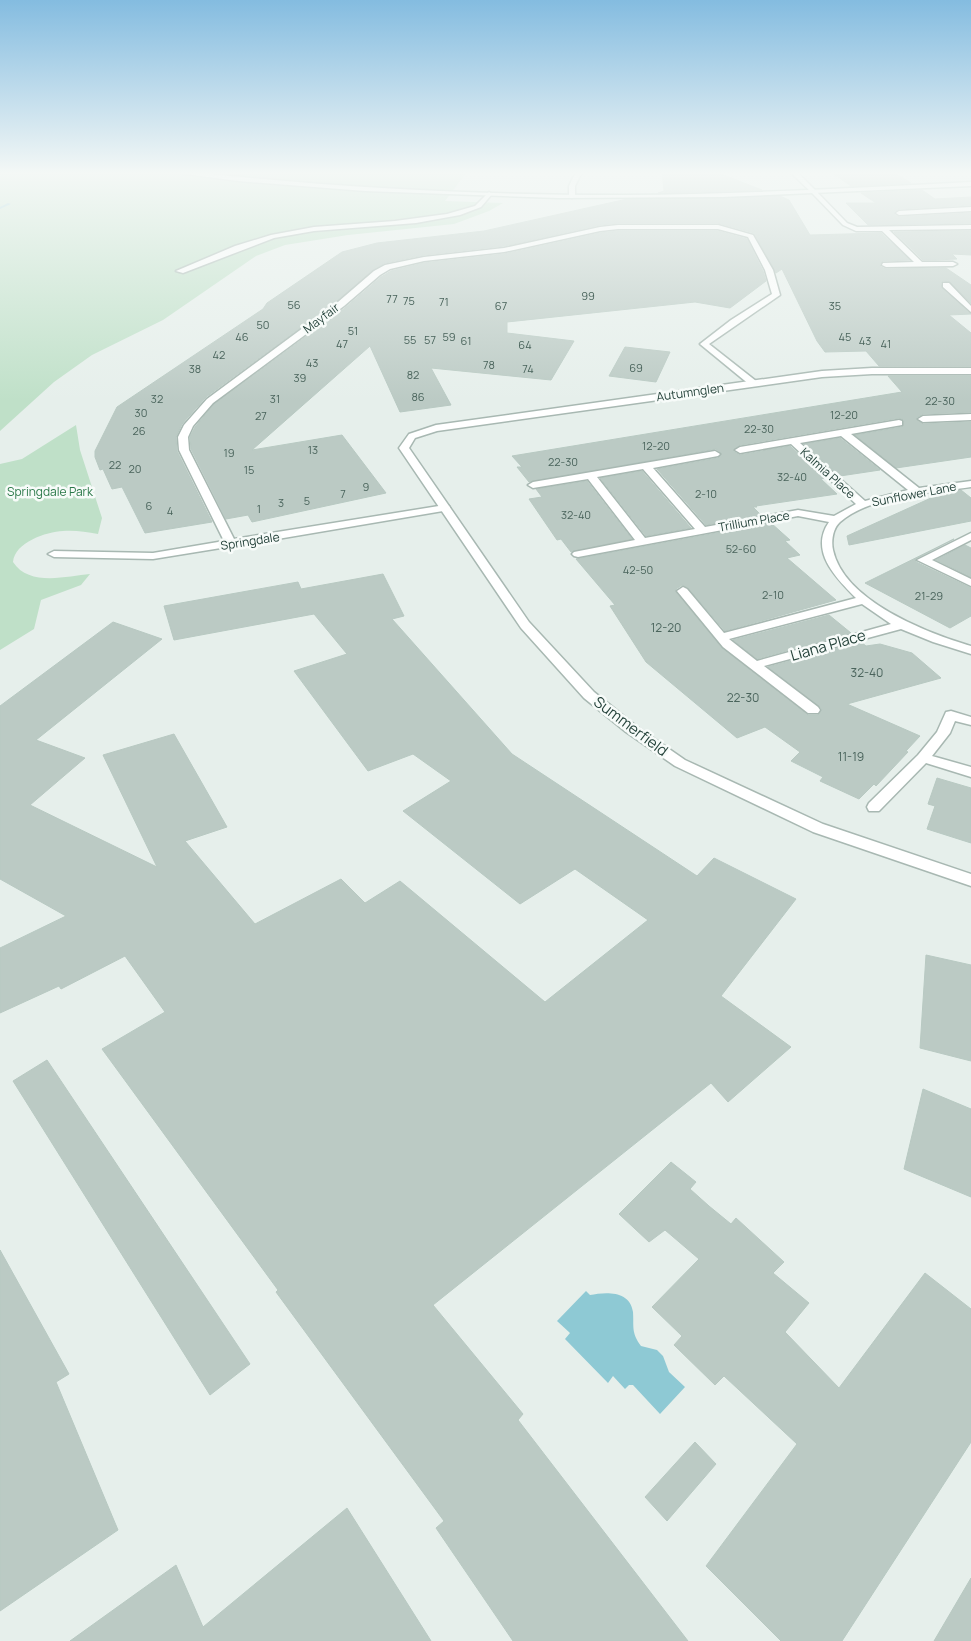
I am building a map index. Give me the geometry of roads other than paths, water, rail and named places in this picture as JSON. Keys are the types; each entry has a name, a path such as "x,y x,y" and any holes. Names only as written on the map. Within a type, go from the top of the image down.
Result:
{"street":[{"path":"180,271 236,249"},
{"name":"Mayfair","path":"231,545 184,450 183,437 189,425 210,401 341,304 376,273 388,267 406,262 510,249"},
{"name":"Mayfair","path":"753,383 704,344 776,295 769,270 758,249"},
{"path":"905,249 920,264"},
{"path":"886,264 953,264"},
{"path":"946,285 971,310"},
{"name":"Autumnglen","path":"412,436 436,428 822,374 872,371 971,371"},
{"path":"923,419 971,417"},
{"name":"Kalmia Place","path":"740,450 899,422"},
{"path":"842,432 917,492"},
{"name":"Summerfield","path":"412,436 404,448 525,625 589,695 631,729 680,763 818,828 971,880"},
{"name":"Kalmia Place","path":"793,441 862,504"},
{"path":"533,485 716,454"},
{"name":"Trillium Place","path":"646,466 702,530"},
{"path":"590,475 642,542"},
{"name":"Sunflower Lane","path":"836,520 862,504 917,492 971,484"},
{"name":"Springdale","path":"54,554 154,556 231,545 445,508"},
{"name":"Trillium Place","path":"578,554 798,513 836,520"},
{"path":"836,520 826,537 828,555 841,577 863,600 900,625 943,642 971,650"},
{"path":"971,536 923,560 971,584"},
{"path":"684,591 722,637 755,666 813,710"},
{"path":"722,637 863,600"},
{"name":"Liana Place","path":"755,666 900,625"},
{"path":"874,807 923,758 943,733 951,716 971,721"},
{"path":"923,758 971,772"}],"water":[{"path":"586,1291 590,1295 616,1294 627,1300 633,1312 634,1333 641,1346 657,1350 663,1356 669,1372 685,1387 660,1414 633,1385 629,1385 625,1389 613,1376 608,1383 565,1339 570,1333 557,1321"}],"park label":[{"name":"Springdale Park","path":"50,491"}]}
